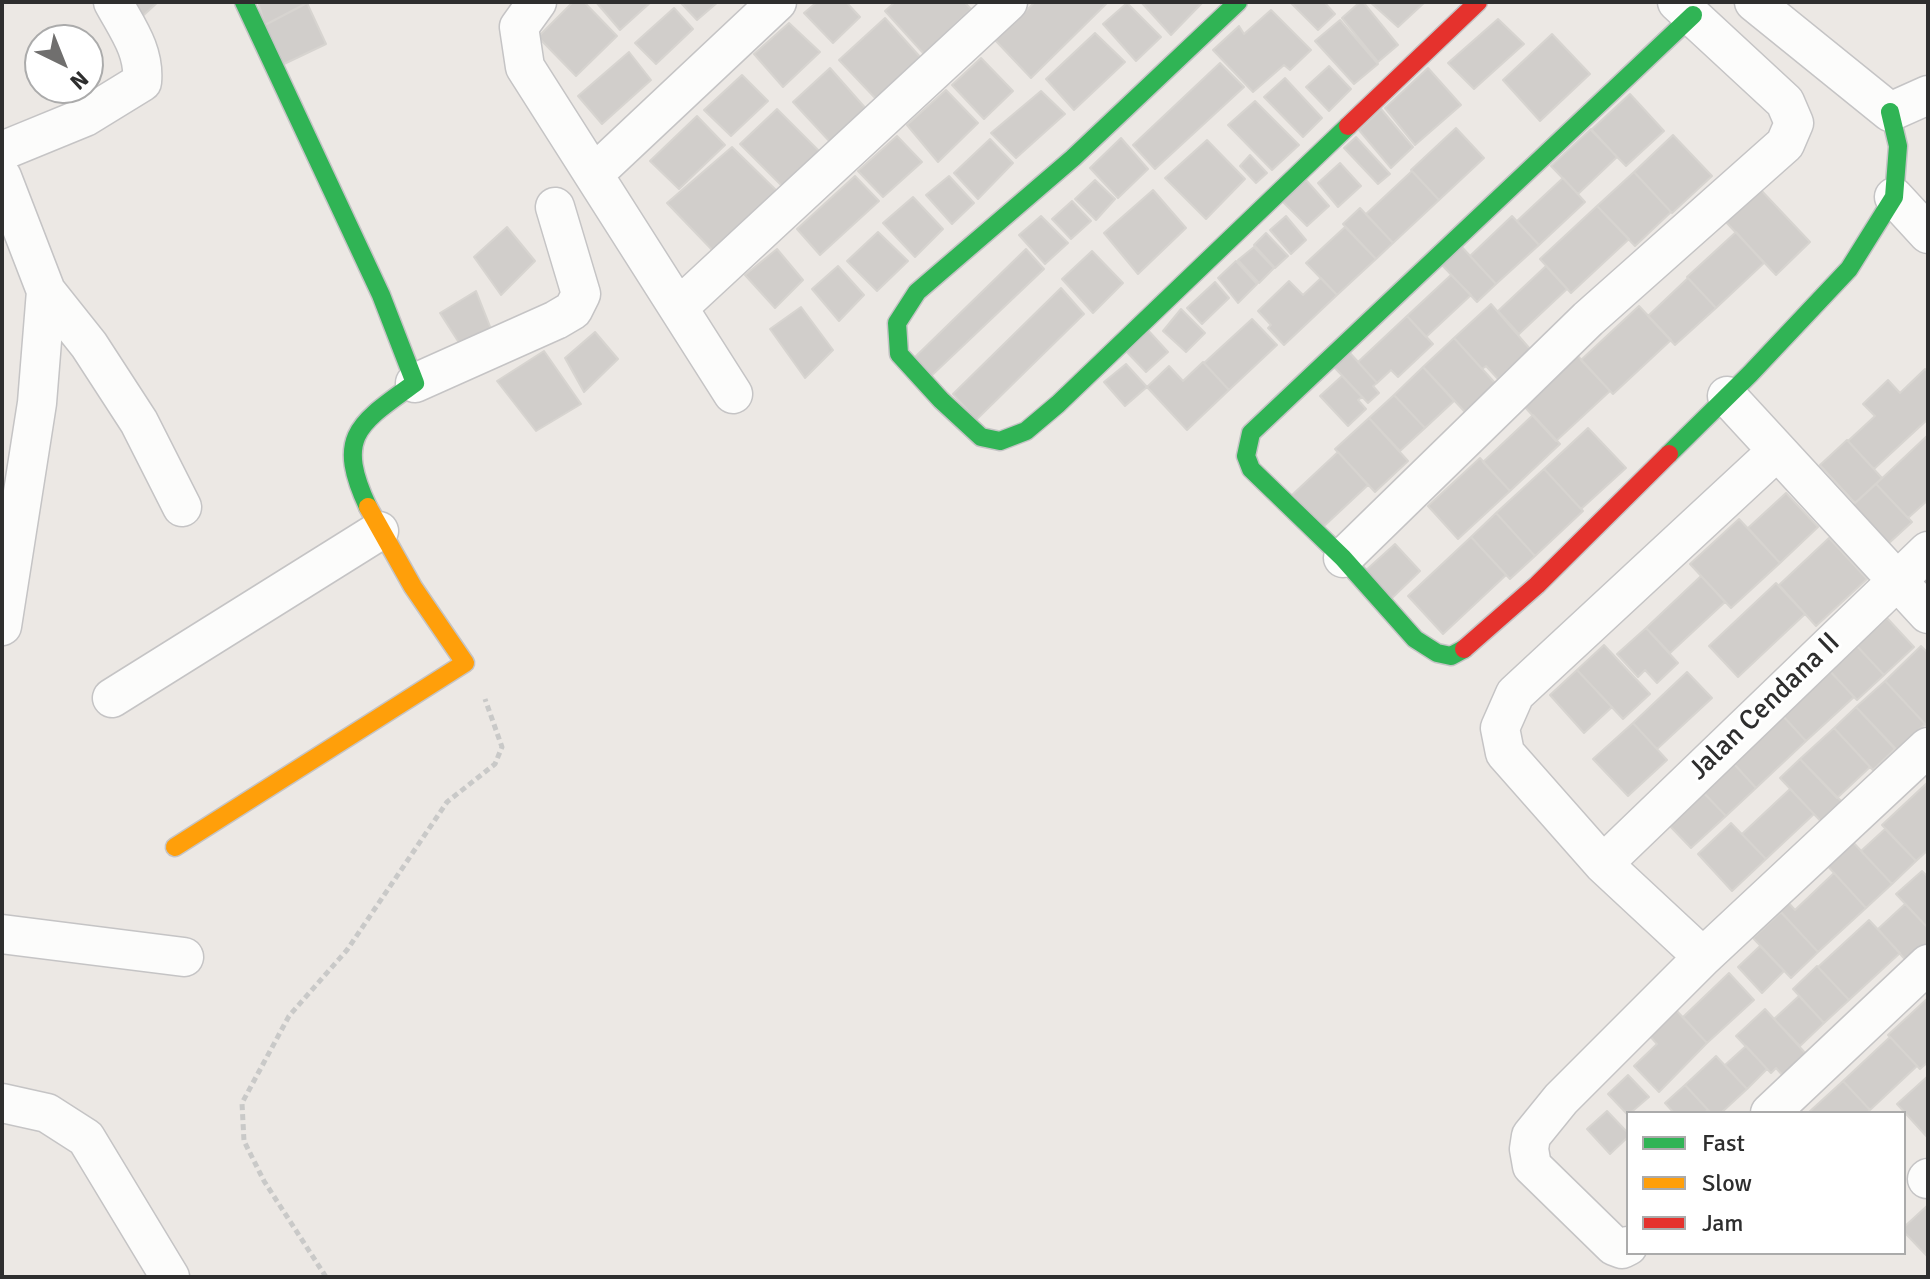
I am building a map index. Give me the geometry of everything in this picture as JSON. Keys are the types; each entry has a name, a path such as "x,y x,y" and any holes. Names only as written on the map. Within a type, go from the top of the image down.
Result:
{"street":[{"path":"2,151 85,117 142,82 144,65 113,2"},
{"path":"244,2 381,295 415,383"},
{"path":"537,2 519,27 525,67 733,394"},
{"path":"595,173 777,2"},
{"path":"679,307 1008,2"},
{"path":"1238,2 1073,158 917,292 897,323 899,354 941,400 981,437 1000,441 1026,431 1037,422 1478,2"},
{"path":"1343,558 1588,319 1785,144 1794,123 1785,102 1685,8 1251,433 1246,456 1251,469 1343,558 1415,639 1437,653 1451,656 1463,650 1537,585 1727,396 1849,269 1894,197 1898,146 1890,112 1754,2"},
{"path":"1890,112 1928,95"},
{"path":"2,177 46,291 89,345 139,422 182,507"},
{"path":"1894,197 1928,234"},
{"path":"175,847 465,663 399,568 379,531 354,474 351,445 368,418 415,383 573,310 581,294 555,207"},
{"path":"2,626 37,403 46,291"},
{"path":"1727,396 1928,614"},
{"path":"1703,957 1603,864 1505,753 1500,728 1515,694 1777,451"},
{"path":"112,698 379,531"},
{"name":"Jalan Cendana II","path":"1603,864 1928,551"},
{"path":"1626,1247 1614,1246 1532,1166 1529,1149 1531,1136 1561,1099 1703,957 1928,747"},
{"path":"2,934 184,957"},
{"path":"1772,1111 1928,964"},
{"path":"2,1103 47,1113 86,1138 165,1273"}],"path":[{"path":"326,1277 264,1181 244,1141 242,1103 289,1016 347,950 447,802 495,764 502,747 487,702 465,663"}],"building":[{"path":"122,2 158,2 135,23"},
{"path":"258,2 307,2 307,3 265,25"},
{"path":"573,2 584,2 617,36 576,76 538,37"},
{"path":"596,2 651,2 620,30"},
{"path":"680,2 718,2 697,20"},
{"path":"817,2 846,2 860,17 833,43 804,13"},
{"path":"895,2 964,2 971,9 924,54 885,11"},
{"path":"1035,2 1108,2 1031,78 995,40"},
{"path":"1141,2 1203,2 1171,35"},
{"path":"1290,2 1324,2 1335,14 1318,30"},
{"path":"1360,2 1398,45 1378,62 1342,18"},
{"path":"1370,2 1425,2 1398,27"},
{"path":"307,3 326,44 284,64 265,25"},
{"path":"1127,3 1161,37 1136,61 1103,24"},
{"path":"674,8 693,29 656,64 635,43"},
{"path":"1271,10 1311,50 1290,70 1284,65 1253,92 1213,50 1239,26 1244,34"},
{"path":"885,18 921,58 877,100 839,60"},
{"path":"1498,19 1524,44 1474,89 1448,63"},
{"path":"1340,20 1378,64 1354,84 1315,41"},
{"path":"789,23 820,52 783,87 754,54"},
{"path":"1095,33 1125,62 1074,110 1046,79"},
{"path":"1552,34 1590,74 1540,121 1503,80"},
{"path":"629,52 651,80 602,124 578,96"},
{"path":"981,58 1013,91 984,119 952,85"},
{"path":"1220,63 1244,87 1155,169 1133,145"},
{"path":"1329,66 1351,89 1329,111 1306,87"},
{"path":"830,68 868,111 831,143 793,102"},
{"path":"1428,68 1461,105 1415,145 1385,108"},
{"path":"742,75 768,101 731,136 704,110"},
{"path":"1285,78 1322,118 1303,137 1264,97"},
{"path":"946,90 978,123 938,162 907,125"},
{"path":"1041,91 1065,114 1016,158 991,133"},
{"path":"1630,94 1664,131 1626,166 1591,130"},
{"path":"1255,101 1299,145 1272,170 1228,125"},
{"path":"777,109 822,154 786,190 740,144"},
{"path":"1381,109 1413,147 1391,168 1359,130"},
{"path":"697,116 725,145 679,189 650,161"},
{"path":"1456,128 1484,158 1439,200 1411,170"},
{"path":"1591,129 1617,157 1578,194 1551,166"},
{"path":"1673,135 1712,176 1672,213 1634,172"},
{"path":"897,136 922,162 883,197 858,171"},
{"path":"1356,137 1390,174 1378,184 1344,148"},
{"path":"1121,138 1148,169 1118,198 1090,168"},
{"path":"990,139 1013,163 978,199 954,173"},
{"path":"1207,140 1245,179 1206,219 1165,178"},
{"path":"732,147 779,193 715,253 667,203"},
{"path":"1250,155 1267,173 1256,183 1240,166"},
{"path":"1340,163 1361,186 1338,207 1318,183"},
{"path":"1412,171 1439,200 1393,243 1366,214"},
{"path":"1634,172 1671,212 1635,246 1597,206"},
{"path":"855,176 879,201 820,255 797,229"},
{"path":"949,176 974,203 952,224 926,195"},
{"path":"1563,178 1585,202 1539,245 1517,221"},
{"path":"1095,180 1115,199 1096,220 1075,199"},
{"path":"1306,180 1329,206 1307,226 1282,201"},
{"path":"1759,188 1810,242 1776,275 1724,220"},
{"path":"1153,190 1186,228 1138,274 1104,233"},
{"path":"913,197 943,229 915,257 883,223"},
{"path":"1072,201 1091,221 1071,239 1052,219"},
{"path":"1597,206 1629,239 1571,293 1540,259"},
{"path":"1360,208 1393,243 1376,259 1343,224"},
{"path":"1041,216 1068,243 1045,264 1019,235"},
{"path":"1286,216 1306,240 1291,254 1270,230"},
{"path":"1512,216 1539,245 1496,284 1470,256"},
{"path":"507,227 535,261 501,295 474,257"},
{"path":"1345,227 1376,259 1337,295 1306,263"},
{"path":"878,232 908,261 877,291 847,261"},
{"path":"1736,232 1764,263 1716,308 1687,277"},
{"path":"1266,233 1288,256 1275,268 1254,245"},
{"path":"1460,245 1496,284 1477,302 1441,264"},
{"path":"1254,247 1274,268 1259,283 1238,260"},
{"path":"777,249 803,280 775,308 745,275"},
{"path":"1026,249 1044,269 929,378 913,359"},
{"path":"1092,251 1123,283 1093,313 1062,279"},
{"path":"1236,261 1257,284 1238,303 1218,278"},
{"path":"838,266 864,295 839,321 812,289"},
{"path":"1546,266 1567,289 1519,334 1498,311"},
{"path":"1451,275 1471,295 1426,337 1407,316"},
{"path":"1321,278 1337,295 1284,345 1258,311 1289,281 1303,295"},
{"path":"1688,278 1716,308 1675,345 1648,316"},
{"path":"1215,282 1229,298 1202,324 1187,308"},
{"path":"1061,288 1084,314 976,420 953,394"},
{"path":"476,291 491,329 463,349 440,313"},
{"path":"1491,304 1530,349 1498,379 1486,366 1482,369 1454,338"},
{"path":"1639,306 1671,340 1613,394 1581,360"},
{"path":"801,307 833,350 805,378 770,329"},
{"path":"1181,309 1205,333 1186,352 1163,331"},
{"path":"1407,316 1433,344 1398,377 1391,370 1377,383 1358,362"},
{"path":"1252,319 1277,345 1229,390 1204,363"},
{"path":"1146,328 1168,352 1146,372 1122,347"},
{"path":"595,332 618,359 584,392 565,358"},
{"path":"1454,338 1495,383 1465,412 1423,367"},
{"path":"544,351 581,404 536,431 497,381"},
{"path":"1350,353 1377,383 1373,386 1379,393 1368,403 1334,367"},
{"path":"1577,355 1610,391 1556,441 1523,405"},
{"path":"1203,362 1229,390 1187,430 1147,387 1169,366 1183,381"},
{"path":"1126,364 1147,387 1125,406 1104,382"},
{"path":"1423,367 1454,401 1425,428 1394,395"},
{"path":"1925,369 1928,372 1928,419 1874,469 1848,441 1875,416 1863,404 1888,380 1900,393"},
{"path":"1342,376 1362,397 1358,400 1366,409 1348,426 1320,396"},
{"path":"1394,395 1425,428 1400,451 1369,418"},
{"path":"1533,415 1560,444 1510,491 1483,462"},
{"path":"1369,418 1408,461 1375,492 1335,449"},
{"path":"1588,428 1626,468 1581,509 1544,469"},
{"path":"1928,435 1928,500 1908,518 1876,484"},
{"path":"1847,440 1882,478 1855,503 1820,465"},
{"path":"1338,452 1368,485 1322,528 1292,495"},
{"path":"1480,458 1510,491 1458,539 1428,506"},
{"path":"1544,469 1583,511 1535,556 1496,513"},
{"path":"1876,484 1912,522 1888,544 1852,506"},
{"path":"1786,493 1818,527 1780,563 1748,528"},
{"path":"1496,513 1535,556 1510,579 1471,537"},
{"path":"1739,519 1780,563 1731,608 1690,564"},
{"path":"1471,537 1506,575 1443,634 1408,596"},
{"path":"1829,538 1867,579 1816,626 1779,585"},
{"path":"1395,544 1420,571 1390,600 1364,572"},
{"path":"1701,576 1725,602 1670,653 1646,628"},
{"path":"1776,583 1805,614 1738,677 1709,646"},
{"path":"1887,618 1914,647 1884,675 1857,646"},
{"path":"1646,628 1678,663 1657,683 1645,670 1638,677 1617,654"},
{"path":"1854,643 1884,675 1857,700 1827,668"},
{"path":"1604,645 1650,694 1623,719 1577,670"},
{"path":"1921,646 1928,653 1927,726 1885,681"},
{"path":"1577,670 1612,707 1584,733 1550,695"},
{"path":"1829,670 1854,697 1806,741 1782,715"},
{"path":"1687,672 1712,698 1657,749 1633,723"},
{"path":"1885,681 1925,724 1897,750 1856,707"},
{"path":"1856,707 1895,749 1873,770 1834,728"},
{"path":"1783,716 1806,741 1756,788 1733,763"},
{"path":"1633,723 1667,760 1628,796 1593,759"},
{"path":"1834,728 1870,767 1837,798 1800,759"},
{"path":"1726,755 1756,788 1726,816 1695,784"},
{"path":"1800,759 1850,810 1829,830 1780,778"},
{"path":"1928,782 1928,850 1916,861 1882,825"},
{"path":"1790,789 1814,814 1766,859 1742,834"},
{"path":"1702,791 1726,816 1691,848 1667,823"},
{"path":"1731,823 1766,859 1732,891 1698,854"},
{"path":"1885,829 1916,861 1892,884 1861,851"},
{"path":"1850,839 1892,884 1866,908 1825,863"},
{"path":"1922,871 1928,877 1928,928 1896,894"},
{"path":"1834,873 1866,908 1818,952 1777,908 1786,900 1795,910"},
{"path":"1905,904 1928,928 1928,948 1910,965 1878,929"},
{"path":"1781,912 1818,952 1791,978 1753,938"},
{"path":"1869,920 1900,953 1849,1000 1818,967"},
{"path":"1760,946 1784,971 1762,993 1738,967"},
{"path":"1817,966 1849,1000 1824,1023 1793,989"},
{"path":"1729,973 1754,1000 1707,1043 1683,1017"},
{"path":"1799,996 1824,1023 1800,1046 1774,1019"},
{"path":"1928,998 1928,1062 1920,1069 1888,1035"},
{"path":"1675,1009 1707,1043 1659,1092 1634,1066 1657,1044 1648,1034"},
{"path":"1765,1009 1807,1055 1784,1077 1776,1068 1771,1073 1736,1036"},
{"path":"1890,1037 1917,1066 1870,1110 1843,1081"},
{"path":"1746,1046 1767,1069 1747,1089 1725,1065"},
{"path":"1716,1056 1747,1089 1723,1111 1709,1111 1685,1085"},
{"path":"1628,1075 1649,1097 1626,1113 1608,1094"},
{"path":"1928,1076 1928,1138 1906,1111 1897,1104"},
{"path":"1843,1081 1870,1110 1869,1111 1810,1111"},
{"path":"1685,1085 1708,1110 1672,1111 1665,1103"},
{"path":"1607,1111 1626,1131 1626,1139 1610,1154 1587,1129"},
{"path":"1928,1205 1928,1257 1906,1234 1906,1225"}],"traffic: fast":[{"path":"244,2 381,295 415,383 366,422 353,447 353,463 368,507"},
{"path":"1238,2 1073,158 917,292 897,323 899,354 941,400 981,437 1000,441 1026,431 1058,404 1348,126"},
{"path":"1464,649 1451,656 1437,653 1415,639 1343,558 1251,469 1246,456 1251,433 1693,15"},
{"path":"1669,454 1849,269 1894,197 1898,146 1890,112"}],"traffic: slow":[{"path":"175,847 465,663 413,587 368,507"}],"traffic: jam":[{"path":"1348,126 1478,2"},
{"path":"1464,649 1537,585 1669,454"}]}
